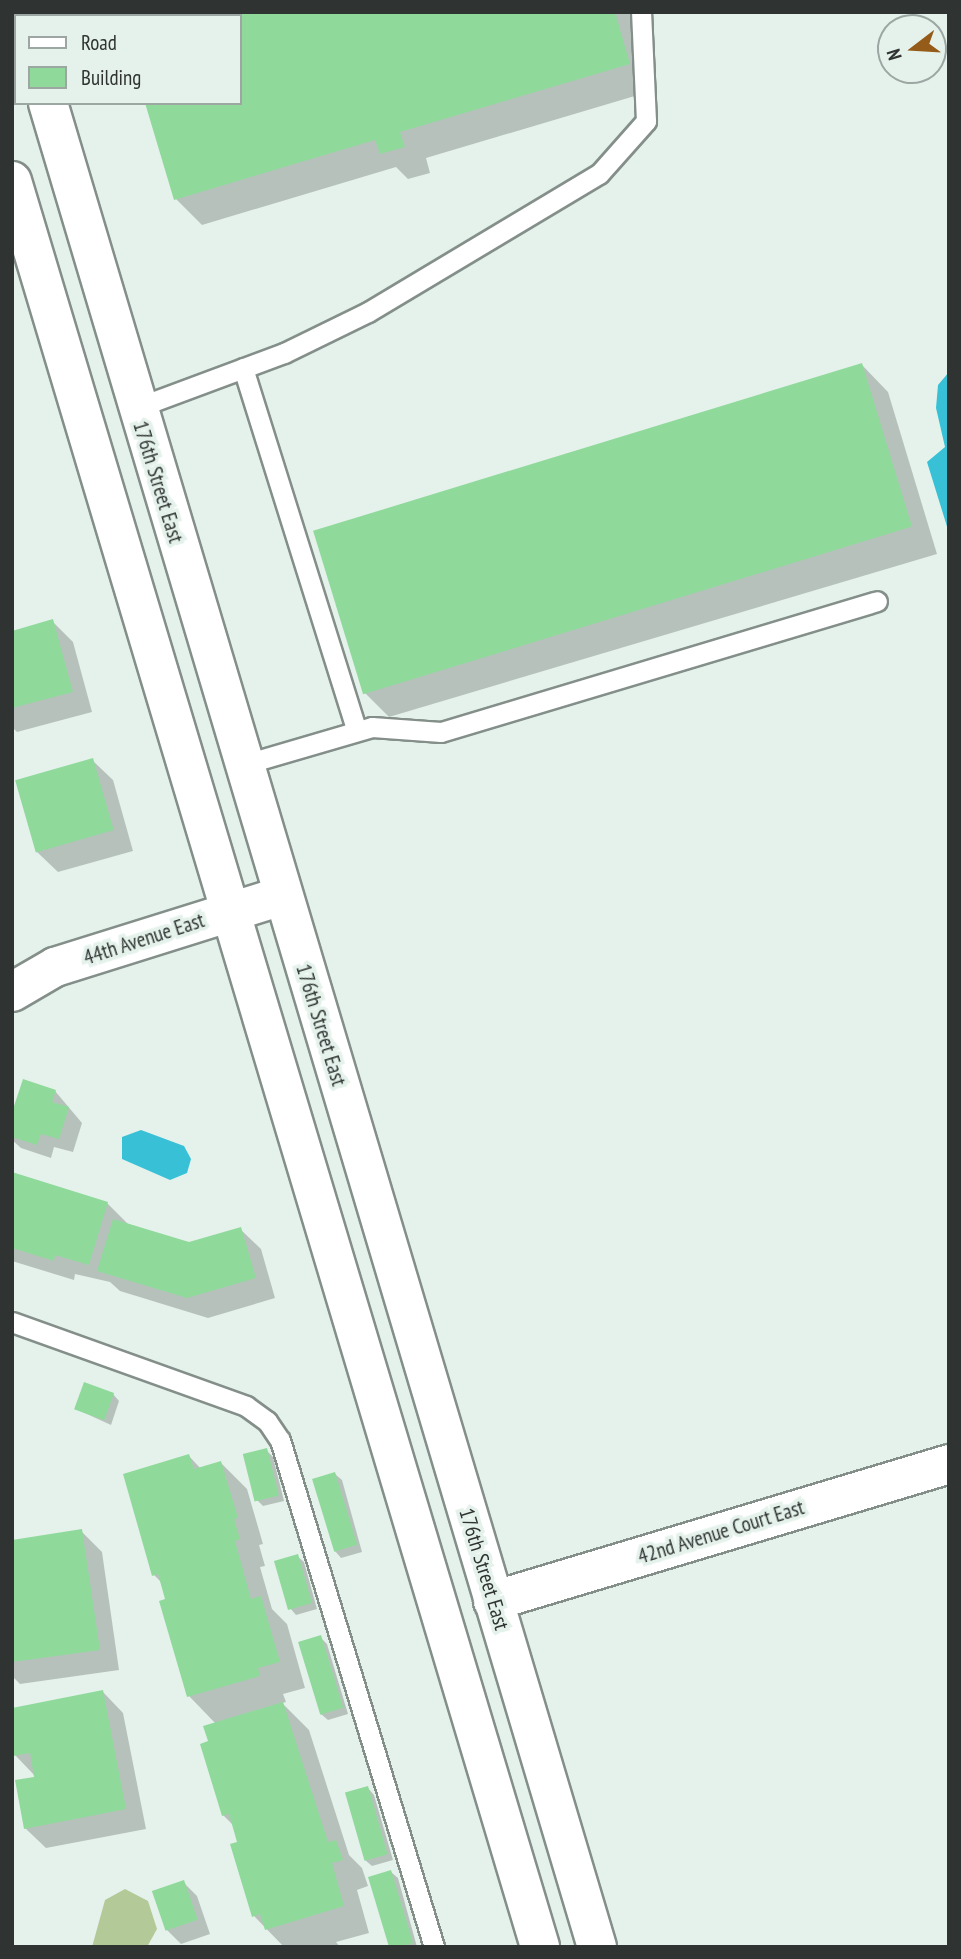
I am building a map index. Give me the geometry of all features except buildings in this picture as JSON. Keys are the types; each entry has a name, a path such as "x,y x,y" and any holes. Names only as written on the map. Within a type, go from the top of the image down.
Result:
{"main road":[{"name":"176th Street East","path":"49,105 136,408 597,1947"},
{"path":"12,181 540,1947"},
{"name":"44th Avenue East","path":"12,992 55,967 282,896"},
{"name":"42nd Avenue Court East","path":"493,1601 949,1464"}],"lane":[{"path":"136,408 243,368 368,312 599,174 646,121 641,12"},
{"path":"243,368 357,731"},
{"path":"243,765 372,727 440,732 877,601"},
{"path":"13,1324 246,1406 267,1421 280,1440 434,1947"}],"green space":[{"path":"125,1889 148,1901 157,1929 147,1947 92,1947 105,1900"}],"water":[{"path":"949,372 949,533 927,462 945,447 936,408 938,385"},
{"path":"141,1130 184,1146 191,1159 187,1173 170,1180 122,1159 122,1137"}]}
